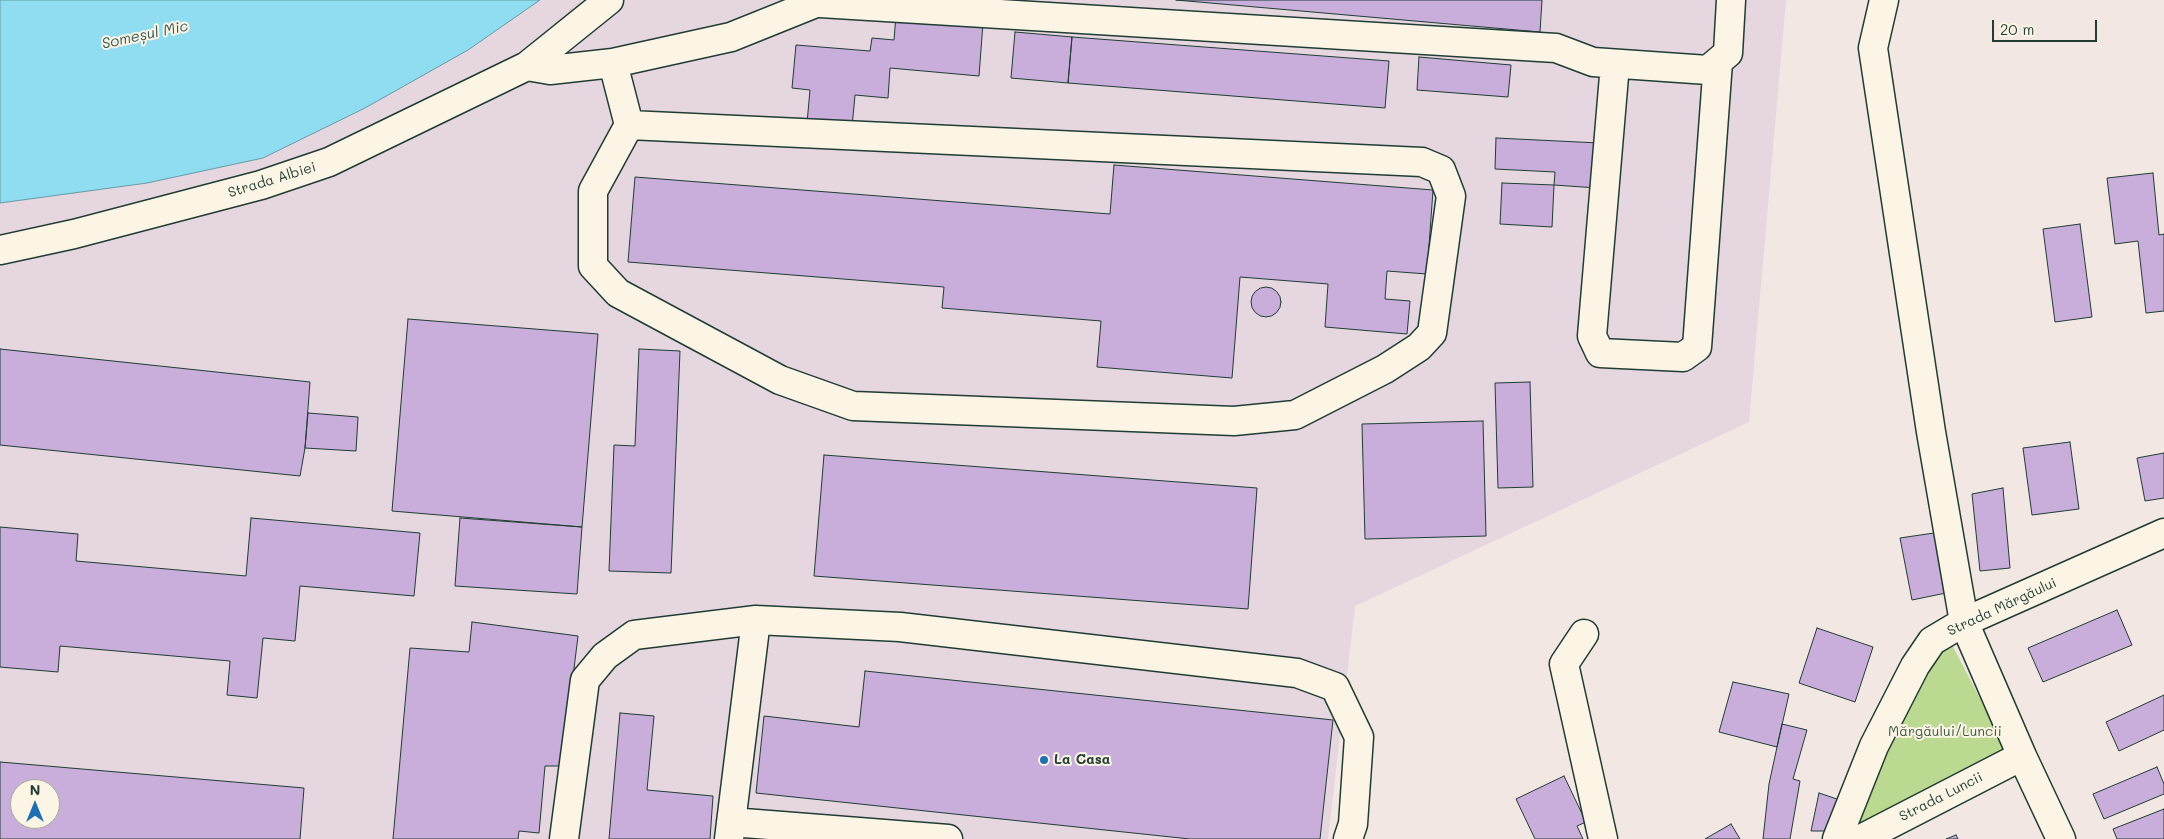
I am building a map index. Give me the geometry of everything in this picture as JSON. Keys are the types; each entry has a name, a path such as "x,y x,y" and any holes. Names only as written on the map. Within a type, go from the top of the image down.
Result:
{"street":[{"name":"Strada Albiei","path":"0,250 74,234 261,185 330,162 527,66 609,0"},
{"path":"527,66 550,70 613,63 731,36 822,1 1556,48 1593,62 1708,70 1728,54 1731,0"},
{"path":"1884,0 1873,48 1931,432 1964,622 2022,756 2062,839"},
{"path":"1615,64 1592,336 1600,352 1683,357 1696,347 1718,62"},
{"path":"613,63 629,125 593,191 593,266 618,293 780,380 853,406 1234,421 1295,415 1385,369 1419,347 1432,333 1451,196 1441,170 1422,162 629,125"},
{"name":"Strada Mărgăului","path":"1837,839 1874,746 1915,666 1932,641 1964,622 2164,532"},
{"path":"756,620 730,830 948,839"},
{"path":"564,839 585,680 605,656 634,635 756,620 900,627 1297,673 1312,678 1334,687 1358,737 1353,824 1348,839"},
{"path":"1584,634 1564,664 1603,839"},
{"name":"Strada Luncii","path":"1861,839 2022,756"}],"shaded area":[{"path":"540,0 1786,0 1749,422 1355,606 1328,839 0,839 0,203 147,183 263,158 468,50"}],"green space":[{"name":"Mărgăului/Luncii","path":"1951,643 2008,752 1851,831 1922,667"}],"water":[{"name":"Someșul Mic","path":"0,0 540,0 468,50 365,108 263,158 147,183 0,203"}],"building":[{"path":"1176,0 1542,0 1540,32"},
{"path":"896,15 983,23 979,76 890,68 888,98 855,95 852,127 807,123 810,90 792,88 796,45 870,51 872,38 894,40"},
{"path":"1015,32 1072,37 1068,83 1011,78"},
{"path":"1072,37 1389,61 1385,108 1068,83"},
{"path":"1419,57 1511,65 1508,97 1417,90"},
{"path":"1496,138 1599,143 1597,188 1554,185 1555,172 1495,169"},
{"path":"1114,165 1433,190 1427,274 1387,271 1385,299 1410,301 1407,334 1325,327 1328,284 1240,277 1232,378 1097,367 1101,321 942,308 944,287 628,262 635,177 1110,214"},
{"path":"2153,173 2159,235 2164,234 2164,311 2146,313 2138,241 2115,244 2107,178"},
{"path":"1502,183 1554,185 1552,227 1500,224"},
{"path":"2080,224 2092,317 2055,322 2043,229"},
{"path":"1266,287 1276,292 1281,302 1276,312 1266,317 1256,312 1251,302 1256,292"},
{"path":"408,319 598,334 582,527 392,511"},
{"path":"0,349 310,382 305,448 300,476 0,445"},
{"path":"639,349 680,351 671,573 609,571 614,445 635,446"},
{"path":"1530,382 1533,487 1498,488 1495,383"},
{"path":"308,413 358,417 356,451 305,448"},
{"path":"1483,421 1486,536 1365,539 1362,424"},
{"path":"2070,442 2079,509 2032,515 2023,448"},
{"path":"2164,453 2164,498 2145,501 2137,458"},
{"path":"824,455 1257,488 1248,609 814,576"},
{"path":"2003,488 2010,568 1980,571 1972,494"},
{"path":"251,518 420,533 414,596 300,586 295,641 263,638 257,698 227,695 230,661 60,646 58,672 0,667 0,527 78,534 76,561 246,576"},
{"path":"460,518 582,527 577,594 455,586"},
{"path":"1934,533 1946,593 1912,600 1900,538"},
{"path":"2117,610 2132,645 2043,682 2028,648"},
{"path":"472,622 578,636 562,766 545,766 539,833 519,831 518,839 393,839 410,648 469,652"},
{"path":"1817,628 1873,647 1855,702 1799,683"},
{"name":"La Casa","path":"865,671 1333,720 1320,839 1190,839 756,793 764,716 859,727"},
{"path":"1733,682 1789,694 1777,747 1719,732"},
{"path":"2164,695 2164,730 2119,751 2106,722"},
{"path":"620,713 654,716 647,790 713,796 710,839 609,839"},
{"path":"1782,724 1807,730 1793,779 1800,781 1790,839 1763,839 1769,784"},
{"path":"0,762 304,788 300,839 0,839"},
{"path":"2157,767 2164,784 2164,794 2104,819 2093,794"},
{"path":"1564,776 1586,822 1577,826 1583,839 1535,839 1516,799"},
{"path":"1819,793 1840,800 1830,831 1811,831"},
{"path":"2164,809 2164,839 2117,839 2113,829"},
{"path":"1731,824 1740,839 1705,839"},
{"path":"1956,835 1958,839 1946,839"}],"place":[{"name":"La Casa","path":"1044,760"}]}
